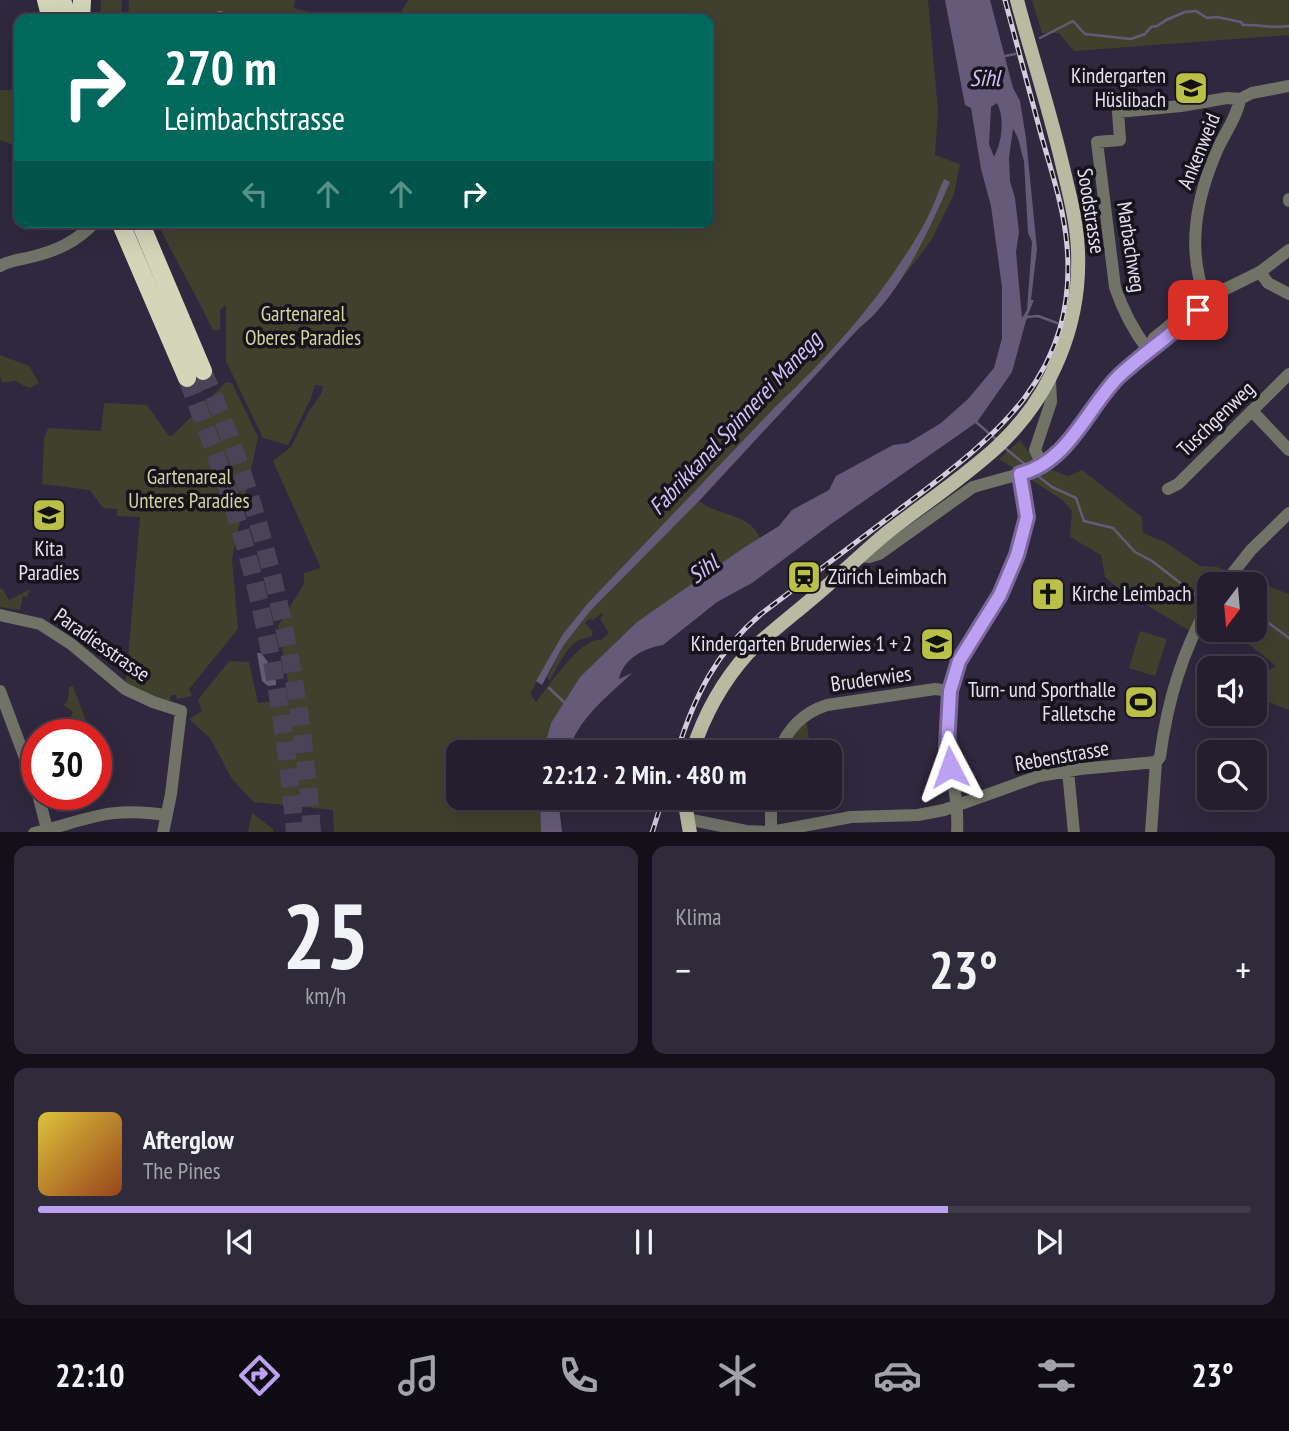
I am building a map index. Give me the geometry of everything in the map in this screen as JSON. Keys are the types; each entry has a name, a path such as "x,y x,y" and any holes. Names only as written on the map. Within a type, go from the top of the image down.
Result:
{"highway":[{"path":"124,228 195,375 142,228"}],"main road":[{"name":"Soodstrasse","path":"696,740 704,719 732,671 769,632 999,445 1027,414 1050,379 1069,334 1077,295 1078,252 1069,193 1017,0"}],"street":[{"path":"1240,99 1252,93 1289,86"},
{"name":"Marbachweg","path":"1148,350 1122,308 1112,266 1097,142 1121,140 1118,112 1227,98 1240,99"},
{"name":"Ankenweid","path":"1206,300 1199,282 1196,262 1196,219 1205,180 1240,99"},
{"path":"1,266 62,247 80,237 89,228"},
{"path":"861,556 879,554 973,487 1032,469 1069,441 1116,380 1148,350 1154,338 1193,305 1260,272 1289,250"},
{"path":"1260,272 1272,287 1289,294"},
{"name":"Tuschgenweg","path":"1168,489 1178,484 1289,374"},
{"path":"957,832 957,805 947,747 950,691 959,661 1000,595 1017,555 1027,517 1035,450 1051,399 1050,379"},
{"path":"1252,411 1289,450"},
{"path":"1234,572 1251,550 1289,513"},
{"name":"Paradiesstrasse","path":"0,615 40,624 71,644 125,689 181,711 171,794 165,815"},
{"path":"1151,832 1156,762 1160,757 1166,714 1175,680 1197,628"},
{"name":"Bruderwies","path":"785,740 792,727 804,716 827,705 935,689 950,691"},
{"path":"0,691 21,748"},
{"name":"Rebenstrasse","path":"688,825 771,832 850,817 918,815 957,805 1018,781 1068,771 1156,762"},
{"path":"1068,771 1074,832"},
{"path":"42,810 48,831"},
{"path":"771,810 771,832"},
{"path":"34,832 48,831 102,813 131,811 165,815 163,832"}],"green space":[{"path":"101,0 122,0 121,14 100,14"},
{"path":"129,0 295,0 294,8 317,14 128,14"},
{"name":"Gartenareal Oberes Paradies","path":"408,0 928,0 938,111 935,155 960,164 954,194 931,241 874,315 775,407 588,603 563,634 530,694 536,702 575,654 609,633 600,619 602,613 593,620 590,618 585,623 593,631 591,637 570,647 550,680 547,678 563,646 589,611 699,501 749,524 760,538 637,622 580,677 551,723 546,740 446,740 446,810 540,810 541,832 334,832 333,810 254,802 232,779 210,738 189,719 202,711 198,700 229,661 249,662 258,703 291,699 278,626 304,584 304,573 321,568 273,461 291,447 323,386 315,385 288,445 263,438 226,361 226,305 220,310 220,330 213,330 160,228 714,228 714,14 400,14"},
{"path":"1032,0 1289,0 1289,35 1074,51 1059,33 1042,33"},
{"path":"0,90 14,90 14,145 0,140"},
{"path":"0,355 29,366 39,383 29,388 15,381 2,383"},
{"name":"Gartenareal Unteres Paradies","path":"226,382 232,383 258,437 232,559 238,629 189,689 192,696 177,699 176,695 171,695 170,701 147,694 126,683 140,517 117,516 117,509 103,508 90,490 42,484 44,439 48,428 101,431 104,403 147,405 169,436 173,435"},
{"path":"1020,440 1037,464 1068,476 1082,470 1142,517 1143,533 1165,542 1200,566 1217,567 1230,572 1197,572 1197,632 1188,630 1118,588 1105,577 1101,555 1070,537 1072,510 1061,499 999,459"},
{"path":"1267,586 1289,594 1289,710 1267,702 1267,671 1276,666 1267,656 1242,642 1267,642"},
{"path":"2,588 9,600 30,589 27,597 23,596 20,610 0,607"},
{"path":"1140,631 1167,639 1155,676 1129,668"},
{"path":"73,686 85,719 70,719 73,712 64,705 68,700 69,687"},
{"path":"806,719 809,740 789,740"},
{"path":"252,813 273,829 273,832 248,832"}],"water":[{"name":"Sihl","path":"945,0 990,0 1013,88 1020,101 1037,249 1031,300 1034,300 1012,372 977,422 752,583 717,602 663,645 635,656 625,666 619,679 632,673 586,719 573,740 546,740 551,723 580,677 637,622 779,526 792,510 829,490 836,476 893,445 908,443 941,423 968,399 994,368 1002,338 1002,287 991,206 981,169 971,108 965,105","holes":["997,103 1002,130 994,157 989,144 991,107","1013,129 1024,161 1028,233 1032,242 1027,310 1022,318 1016,252 1019,232 1010,181 1009,158"]},
{"path":"944,179 950,182 933,219 901,280 888,298 699,501 590,611 563,646 542,685 536,681 563,634 588,603 817,366 873,301 907,253 928,216"},
{"path":"257,653 261,653 272,668 276,685 268,686 262,681"},
{"path":"540,810 559,810 562,832 541,832"}],"waterway":[{"path":"1040,38 1073,21 1085,34 1131,39 1145,34 1151,27 1166,20 1185,12 1196,11 1207,18 1217,17 1241,22 1243,25 1289,26"},
{"path":"1005,56 1015,54"},
{"path":"1024,320 1038,316 1057,323"},
{"path":"976,422 998,441"},
{"path":"1005,448 1027,466"},
{"path":"1034,473 1052,487 1076,498 1084,521 1113,528 1135,552 1152,561 1197,596"},
{"path":"1267,622 1289,638"},
{"name":"Fabrikkanal Spinnerei Manegg","path":"549,688 565,703"}],"tunnel":[{"path":"203,371 245,482 277,597 299,715 312,832"},
{"path":"187,378 232,501 258,596 281,714 295,832"}],"railway":[{"path":"681,740 708,677 745,629 967,457 997,429 1044,369 1059,333 1067,292 1067,246 1057,191 1005,0"},
{"path":"652,832 659,810"}],"place":[{"name":"Kindergarten Hüslibach","path":"1191,88"},
{"name":"Kita Paradies","path":"49,515"},
{"name":"Zürich Leimbach","path":"804,577"},
{"name":"Kirche Leimbach","path":"1048,594"},
{"name":"Kindergarten Bruderwies 1 + 2","path":"937,644"},
{"name":"Turn- und Sporthalle Falletsche","path":"1141,702"}],"route":[{"path":"950,767 947,747 950,691 959,661 1000,595 1026,527 1027,517 1020,474 1053,457 1069,441 1116,380 1198,310"}]}
